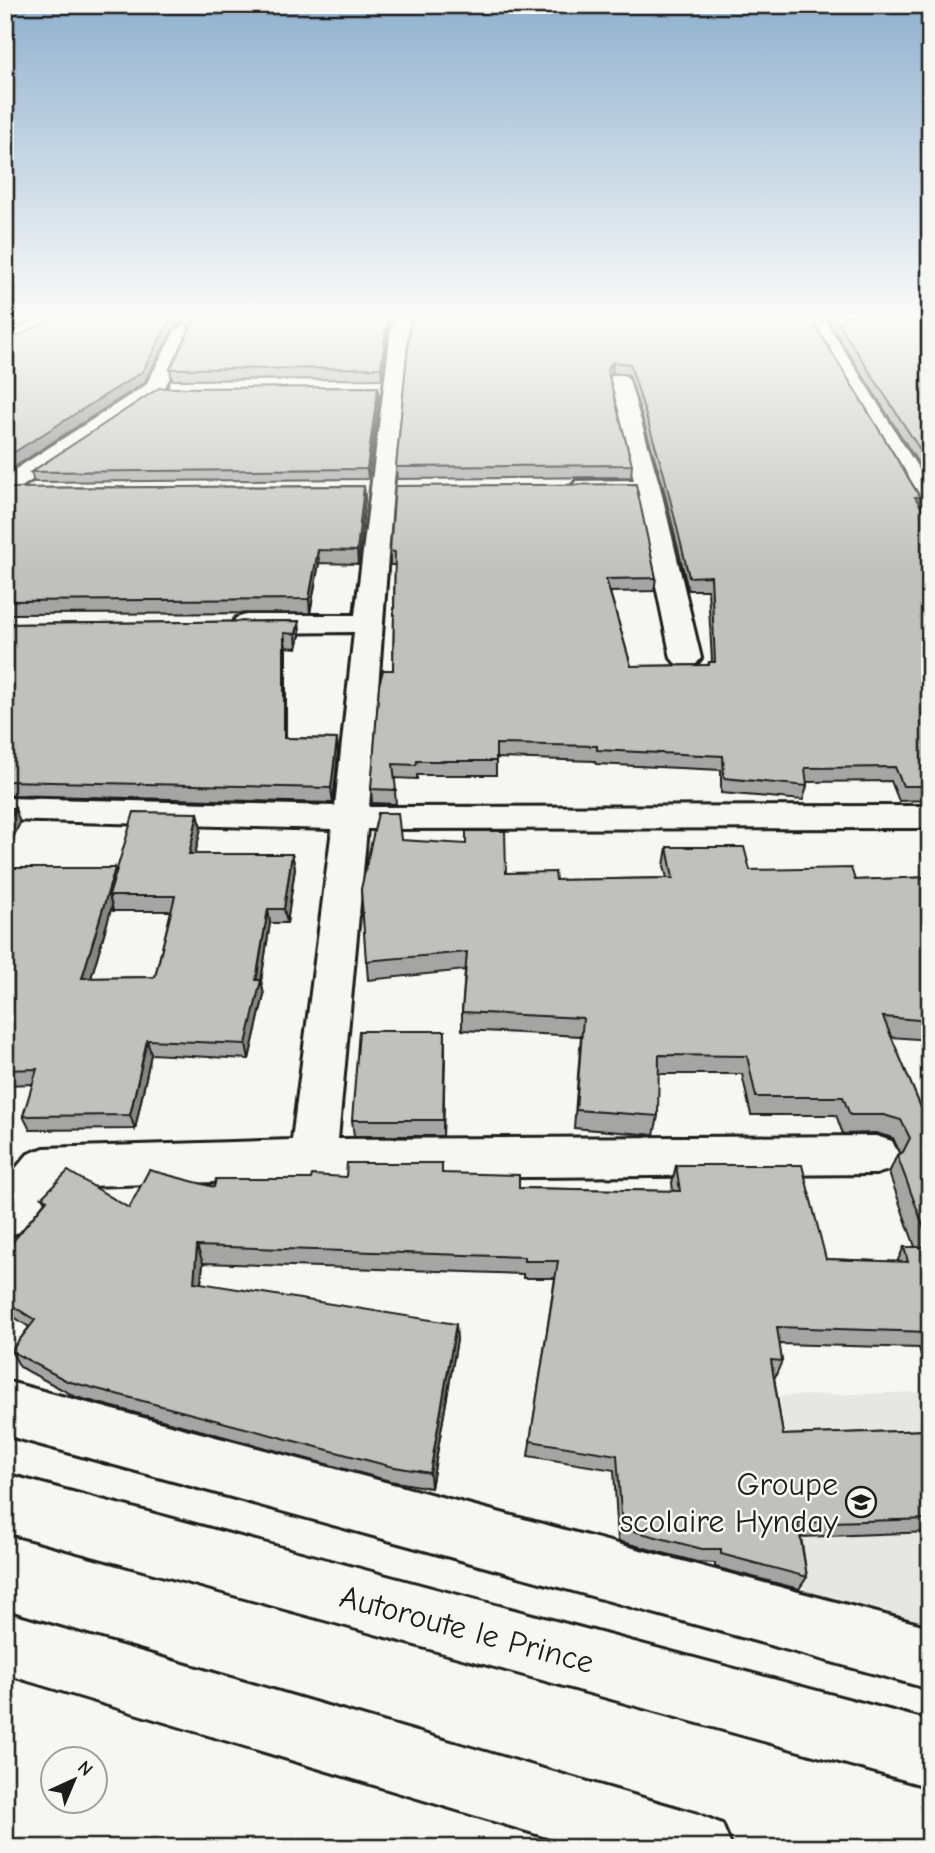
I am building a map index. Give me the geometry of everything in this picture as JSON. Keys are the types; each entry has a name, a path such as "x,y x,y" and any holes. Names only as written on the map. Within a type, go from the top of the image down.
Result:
{"street":[{"path":"5,487 136,401"},
{"path":"313,1159 370,623 385,401"},
{"path":"626,401 648,487 686,658"},
{"path":"866,401 930,507"},
{"path":"560,487 648,487"},
{"path":"5,492 33,492"},
{"path":"221,624 370,623"},
{"path":"5,809 351,818 930,817"},
{"path":"5,1216 44,1168 313,1159 876,1155"},
{"path":"5,1408 930,1658"},
{"name":"Autoroute le Prince","path":"5,1503 930,1754"},
{"path":"5,1643 698,1848"}],"shaded area":[{"name":"Groupe scolaire Hynday","path":"930,1392 930,1641 805,1608 780,1396"}],"building":[{"path":"5,401 95,401 5,458"},
{"path":"138,401 376,401 367,469 31,472"},
{"path":"402,401 615,401 632,465 396,467"},
{"path":"642,401 862,401 920,497 915,497 930,521 930,786 903,786 895,767 805,768 807,786 724,778 723,756 597,750 597,746 496,744 496,761 417,761 416,765 393,764 396,790 371,789 379,685 383,670 393,670 395,552 390,551 395,486 636,484 656,578 606,579 631,666 709,665 709,662 715,662 711,576 689,577 664,474"},
{"path":"889,401 930,401 930,465"},
{"path":"364,486 357,551 318,550 309,599 5,601 5,488"},
{"path":"299,621 296,634 284,633 284,738 337,739 331,788 5,781 5,624"},
{"path":"5,808 15,808 5,828"},
{"path":"134,812 198,813 189,854 292,854 284,909 268,909 256,980 261,980 246,1044 147,1040 130,1115 23,1116 37,1069 5,1070 5,868 115,868 82,978 155,977 175,896 109,896"},
{"path":"378,813 398,813 401,840 466,844 466,831 505,831 506,873 555,872 556,880 673,878 667,847 744,847 750,870 851,868 855,880 930,877 930,1021 883,1017 930,1129 930,1244 897,1155 903,1152 910,1138 901,1120 884,1115 850,1115 843,1097 756,1097 747,1056 659,1055 658,1116 576,1110 583,1018 462,1012 467,952 366,961 361,889"},
{"path":"359,1031 445,1031 443,1120 352,1120"},
{"path":"347,1163 442,1163 442,1173 519,1175 519,1188 680,1191 676,1165 802,1165 826,1259 908,1262 904,1247 930,1247 930,1335 929,1332 777,1327 782,1361 771,1360 783,1435 930,1430 930,1519 798,1523 807,1577 721,1554 721,1549 702,1549 622,1528 617,1455 530,1441 558,1261 524,1261 524,1257 197,1246 194,1282 456,1324 430,1473 389,1466 67,1381 11,1351 35,1320 5,1301 5,1251 47,1200 42,1197 68,1171 129,1208 149,1170 214,1187 216,1179 311,1179 312,1175 346,1177"}],"place":[{"name":"Groupe scolaire Hynday","path":"861,1502"}]}
